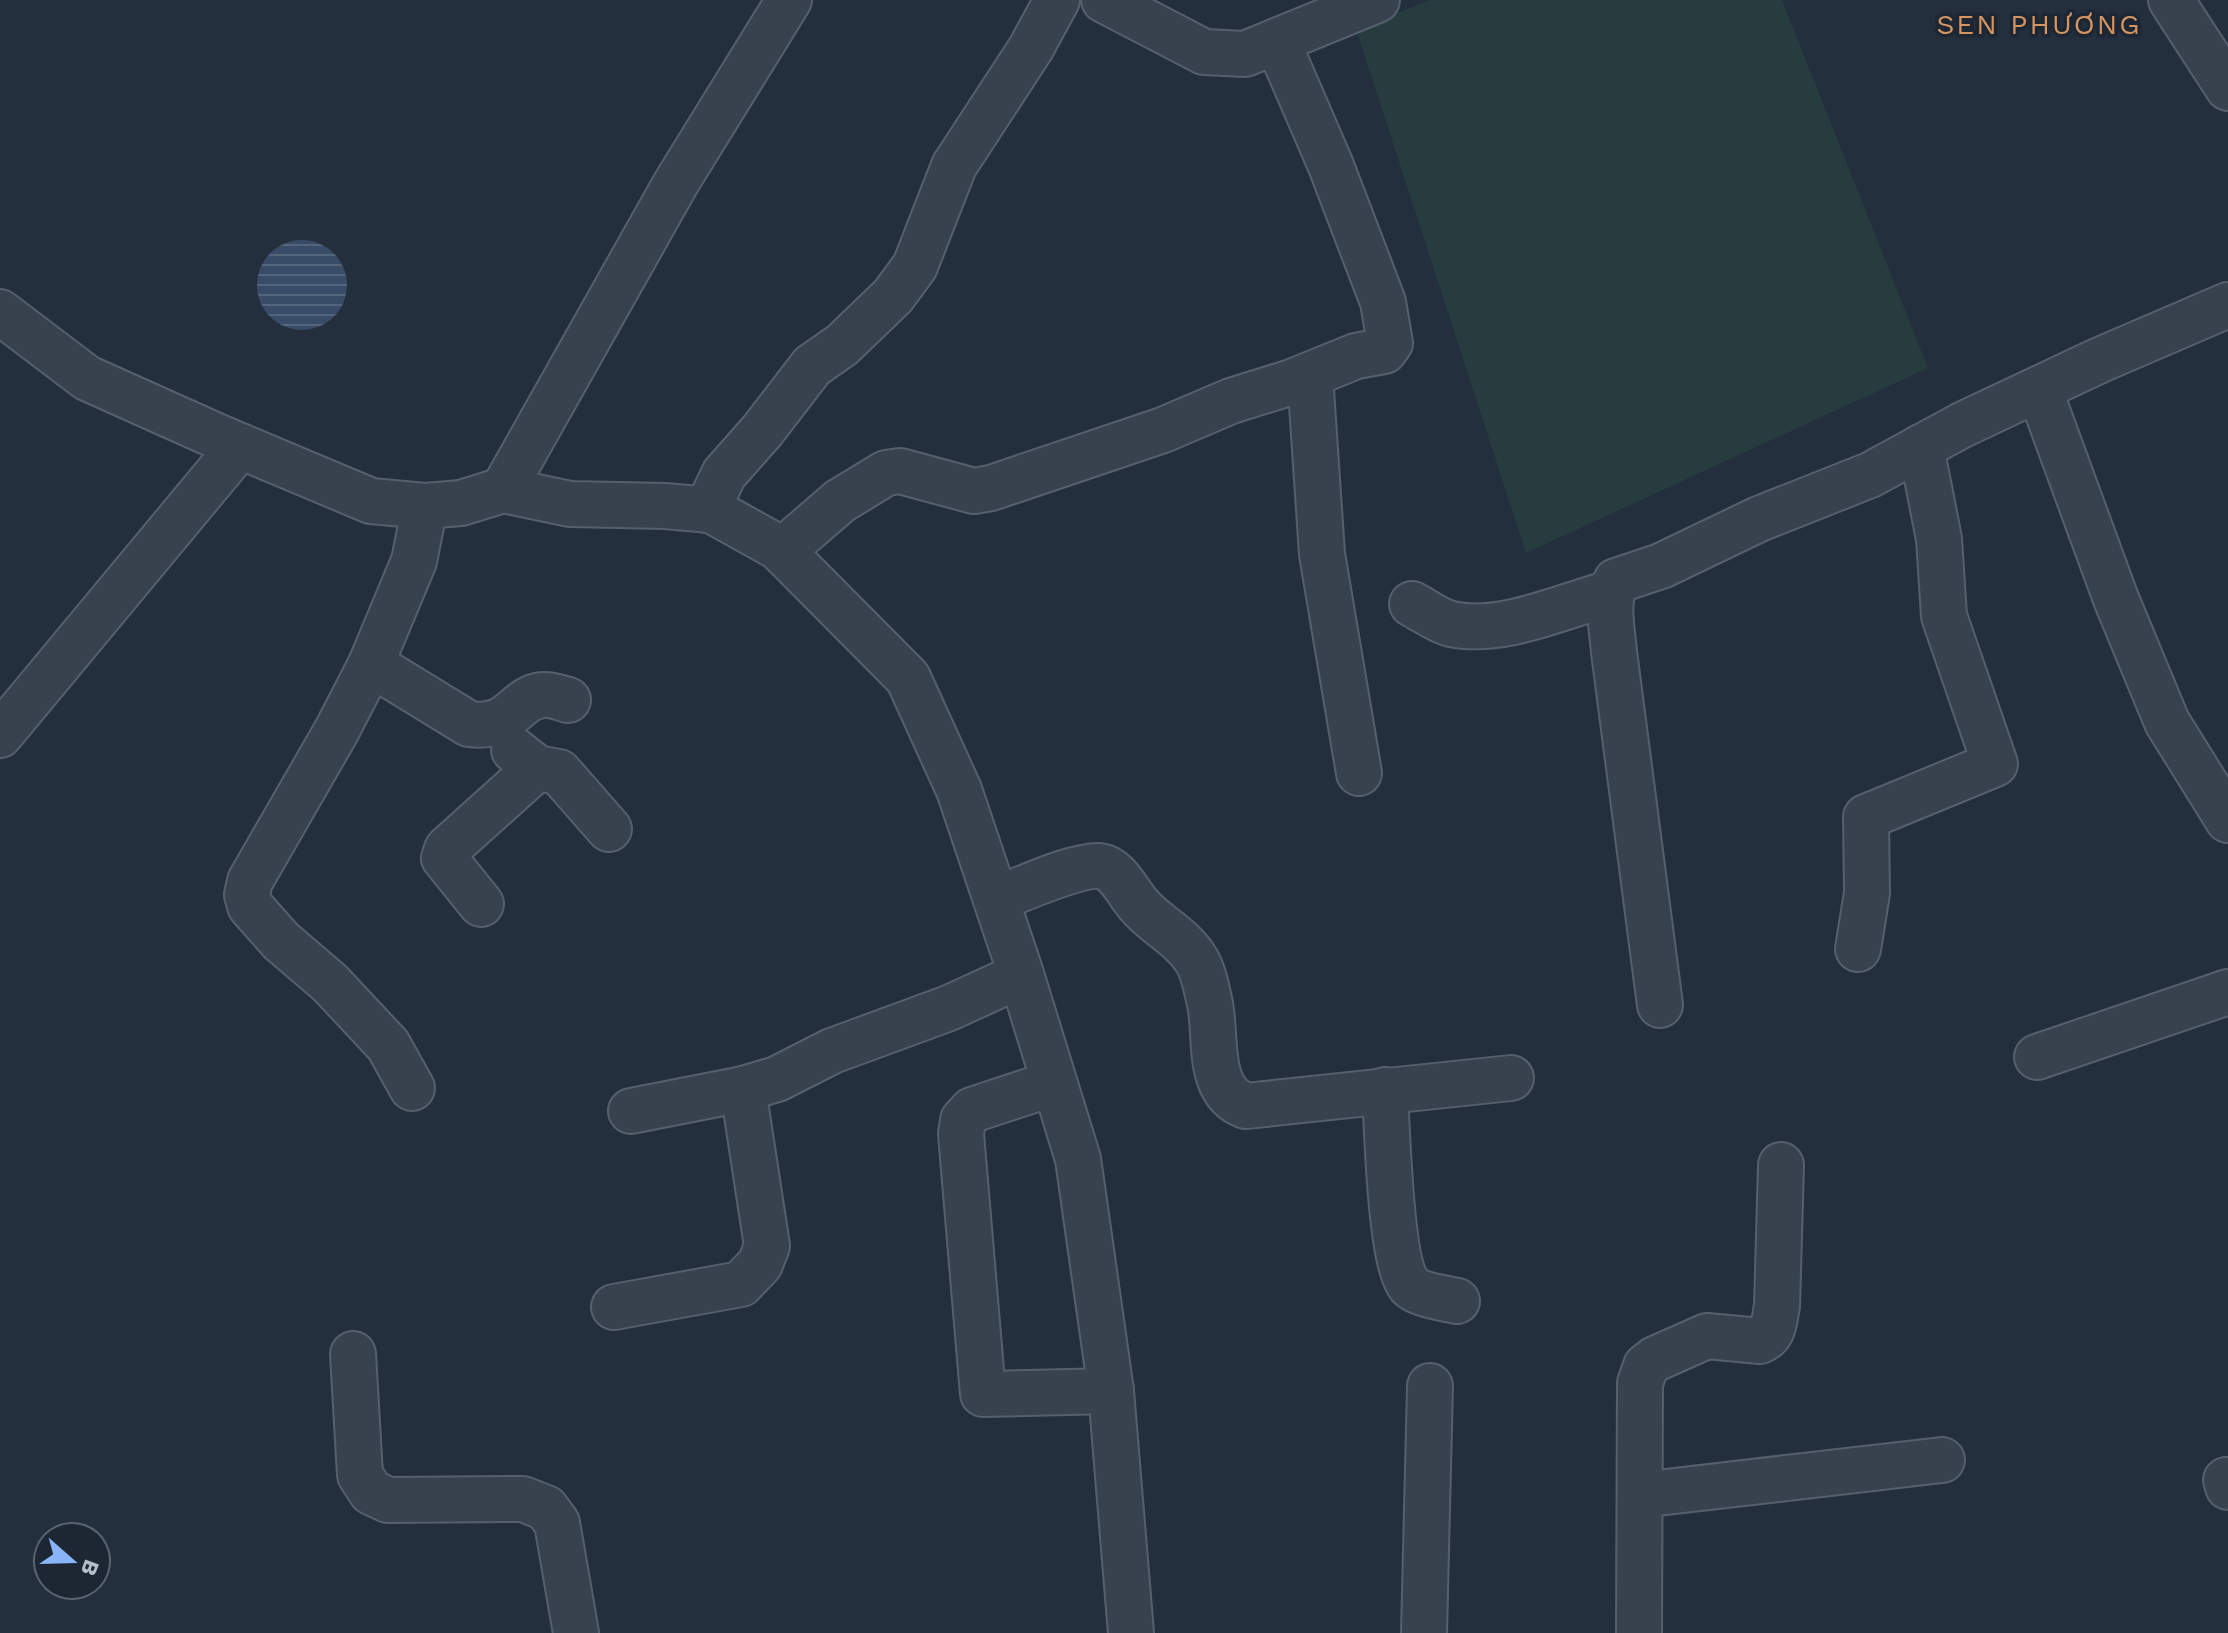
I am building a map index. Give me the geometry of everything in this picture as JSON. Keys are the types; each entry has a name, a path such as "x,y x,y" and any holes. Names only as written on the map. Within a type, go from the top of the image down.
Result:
{"street":[{"path":"503,490 676,183 789,0"},
{"path":"707,510 724,474 812,366 842,345 893,296 915,266 954,166 1031,48 1057,0"},
{"path":"1104,0 1204,52 1245,54 1377,0"},
{"path":"2171,0 2228,88"},
{"path":"782,551 840,501 886,473 900,471 974,491 991,488 1163,430 1231,401 1356,356 1384,351 1390,343 1390,331 1383,302 1331,166 1277,41"},
{"path":"1660,1005 1614,652 1611,593 1616,581 1661,566 1759,519 1870,475 2039,389 2228,305"},
{"path":"0,312 87,378 371,501 425,506 461,503 503,490 570,504 707,510 782,551 908,678 959,790 1078,1159 1111,1391 1131,1633"},
{"path":"1310,375 1322,554 1359,773"},
{"path":"2039,389 2116,599 2167,722 2228,820"},
{"path":"0,735 240,446"},
{"path":"1858,949 1867,893 1866,817 1995,764 1944,616 1939,539 1921,447"},
{"path":"412,1088 388,1045 330,983 281,941 250,906 247,895 250,881 292,811 371,664 414,561 425,506"},
{"path":"1412,604 1450,624 1492,625 1529,619 1567,604 1611,593"},
{"path":"371,664 469,724 484,726 500,723 534,698 545,695 568,700"},
{"path":"484,726 537,768 559,772 609,829"},
{"path":"481,904 444,858 447,849 537,768"},
{"path":"996,899 1085,866 1103,866 1112,870 1140,907 1197,960 1210,1004 1217,1070 1224,1092 1246,1106 1511,1078"},
{"path":"631,1111 743,1089 777,1079 832,1051 949,1008 1021,975"},
{"path":"2037,1057 2228,992"},
{"path":"1054,1083 972,1110 963,1120 961,1134 983,1394 1111,1391"},
{"path":"614,1307 741,1284 760,1264 767,1246 743,1089"},
{"path":"1385,1090 1392,1202 1402,1274 1413,1289 1457,1301"},
{"path":"1639,1633 1640,1383 1646,1366 1683,1345 1707,1336 1760,1341 1768,1338 1777,1306 1781,1165"},
{"path":"353,1354 360,1475 371,1492 388,1500 523,1499 546,1508 557,1523 576,1633"},
{"path":"1424,1633 1430,1386"},
{"path":"1640,1495 1942,1460"}],"green space":[{"path":"1430,0 1782,0 1928,368 1526,553 1356,29"}],"water":[{"path":"302,240 319,244 334,253 343,268 347,285 343,302 334,317 319,326 302,330 285,326 270,317 261,302 257,285 261,268 270,253 285,244"}],"district":[{"name":"SEN PHƯƠNG","path":"2039,24"}]}
